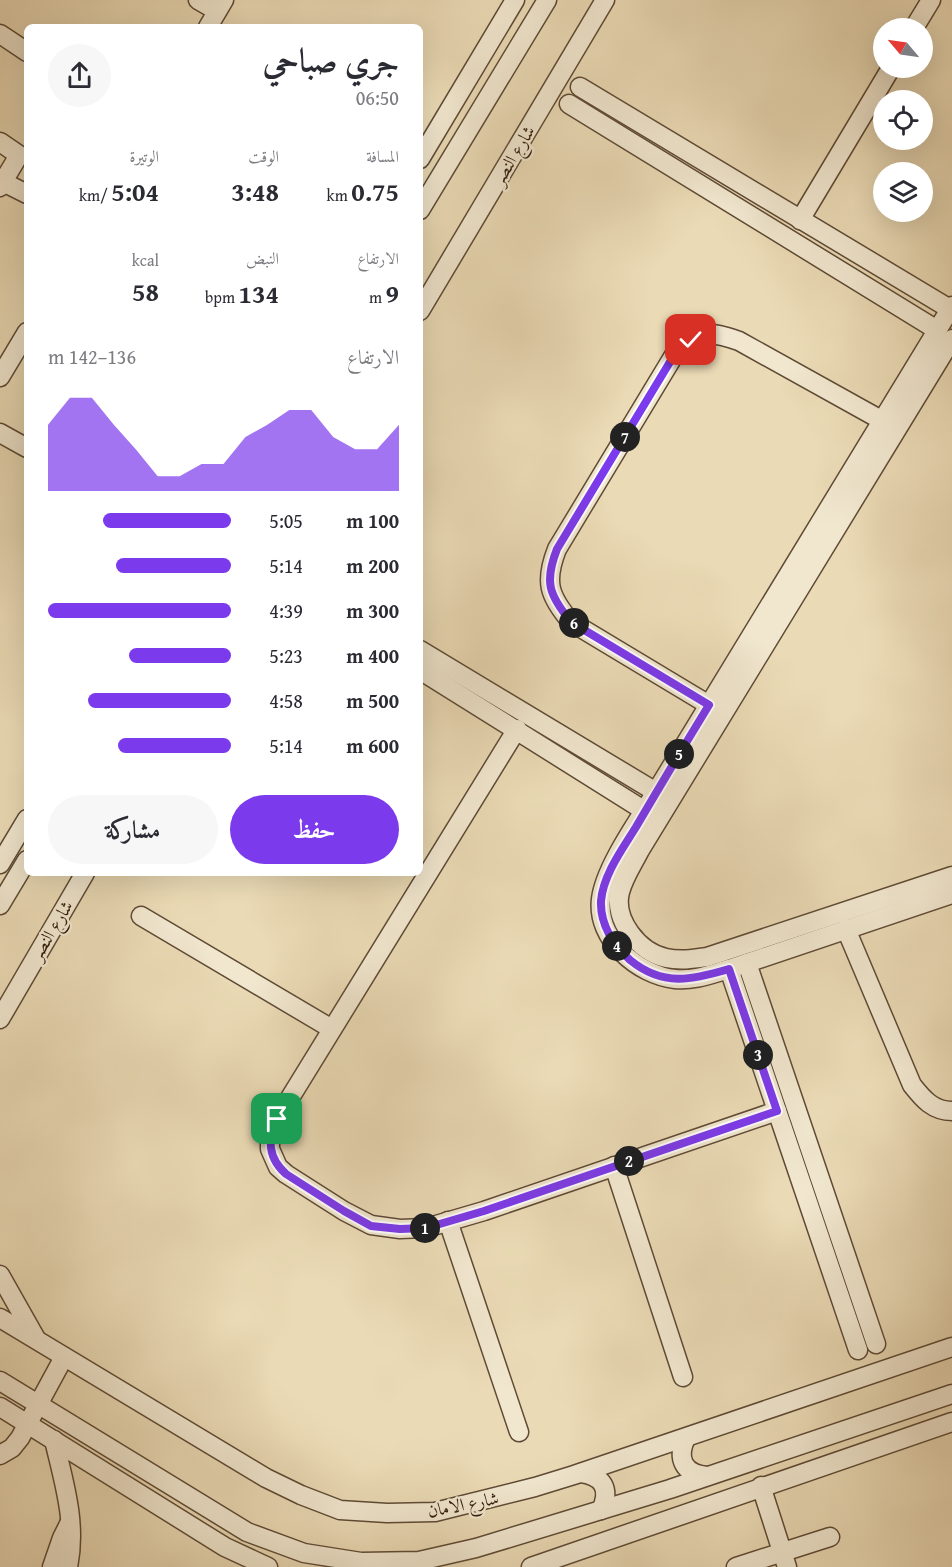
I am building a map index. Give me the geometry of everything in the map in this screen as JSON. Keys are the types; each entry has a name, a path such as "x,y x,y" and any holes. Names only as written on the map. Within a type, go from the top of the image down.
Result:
{"street":[{"path":"198,0 218,17"},
{"path":"448,163 423,154 515,0"},
{"path":"423,205 547,0"},
{"name":"شارع النصر","path":"423,306 605,0"},
{"path":"920,18 931,0"},
{"path":"0,34 24,49"},
{"path":"800,220 885,78"},
{"path":"580,87 867,260 951,307 945,334 783,599 709,705 614,863 601,899 602,918 610,936 622,952 637,965 655,974 674,979 695,979 952,894"},
{"path":"569,104 945,334"},
{"path":"0,142 19,155 2,184 24,193"},
{"path":"691,179 701,160"},
{"path":"855,281 867,260"},
{"path":"709,705 571,622 557,605 549,586 550,567 557,549 676,352 704,333 721,335 738,341 883,421"},
{"path":"945,334 883,421 627,874 619,894 620,914 627,930 643,947 663,957 686,960 707,957 952,876"},
{"path":"0,377 24,337"},
{"path":"0,433 24,446"},
{"path":"423,652 656,792"},
{"path":"423,672 645,811"},
{"path":"423,871 517,729"},
{"path":"580,769 590,752"},
{"path":"0,864 24,824"},
{"path":"0,905 24,866"},
{"name":"شارع النصر","path":"0,1019 84,876"},
{"path":"420,876 272,1129 270,1149 273,1159 286,1174 371,1226 400,1229 426,1228 777,1111"},
{"path":"141,916 332,1029"},
{"path":"846,929 912,1085 927,1104 945,1111 952,1111"},
{"path":"738,966 876,1344"},
{"path":"758,1025 777,1111 858,1350"},
{"path":"614,1166 683,1377"},
{"path":"448,1221 519,1432"},
{"path":"0,1275 38,1341"},
{"name":"شارع الامان","path":"0,1318 266,1478 301,1495 340,1509 387,1513 435,1512 535,1487 952,1347"},
{"path":"0,1455 12,1448 64,1357"},
{"path":"0,1381 247,1532 304,1553 361,1562 455,1560 602,1509 670,1489 952,1394"},
{"path":"909,1408 918,1434"},
{"path":"1,1409 28,1423 225,1547 268,1567"},
{"path":"531,1567 952,1422"},
{"path":"686,1438 681,1448 681,1459 687,1469 696,1475 707,1476"},
{"path":"54,1440 72,1520 72,1543 68,1567"},
{"path":"580,1473 591,1474 600,1480 605,1489 606,1500 602,1509"},
{"path":"761,1486 785,1560"},
{"path":"52,1567 62,1538 72,1520"},
{"path":"736,1567 785,1560 830,1537"}],"route":[{"path":"277,1119 272,1129 270,1149 278,1167 371,1226 400,1229 426,1228 484,1211 777,1111 729,969 695,979 674,979 655,974 637,965 622,952 610,936 602,918 601,899 614,863 709,705 571,622 557,605 549,586 550,567 557,549 676,352 691,340"}]}
